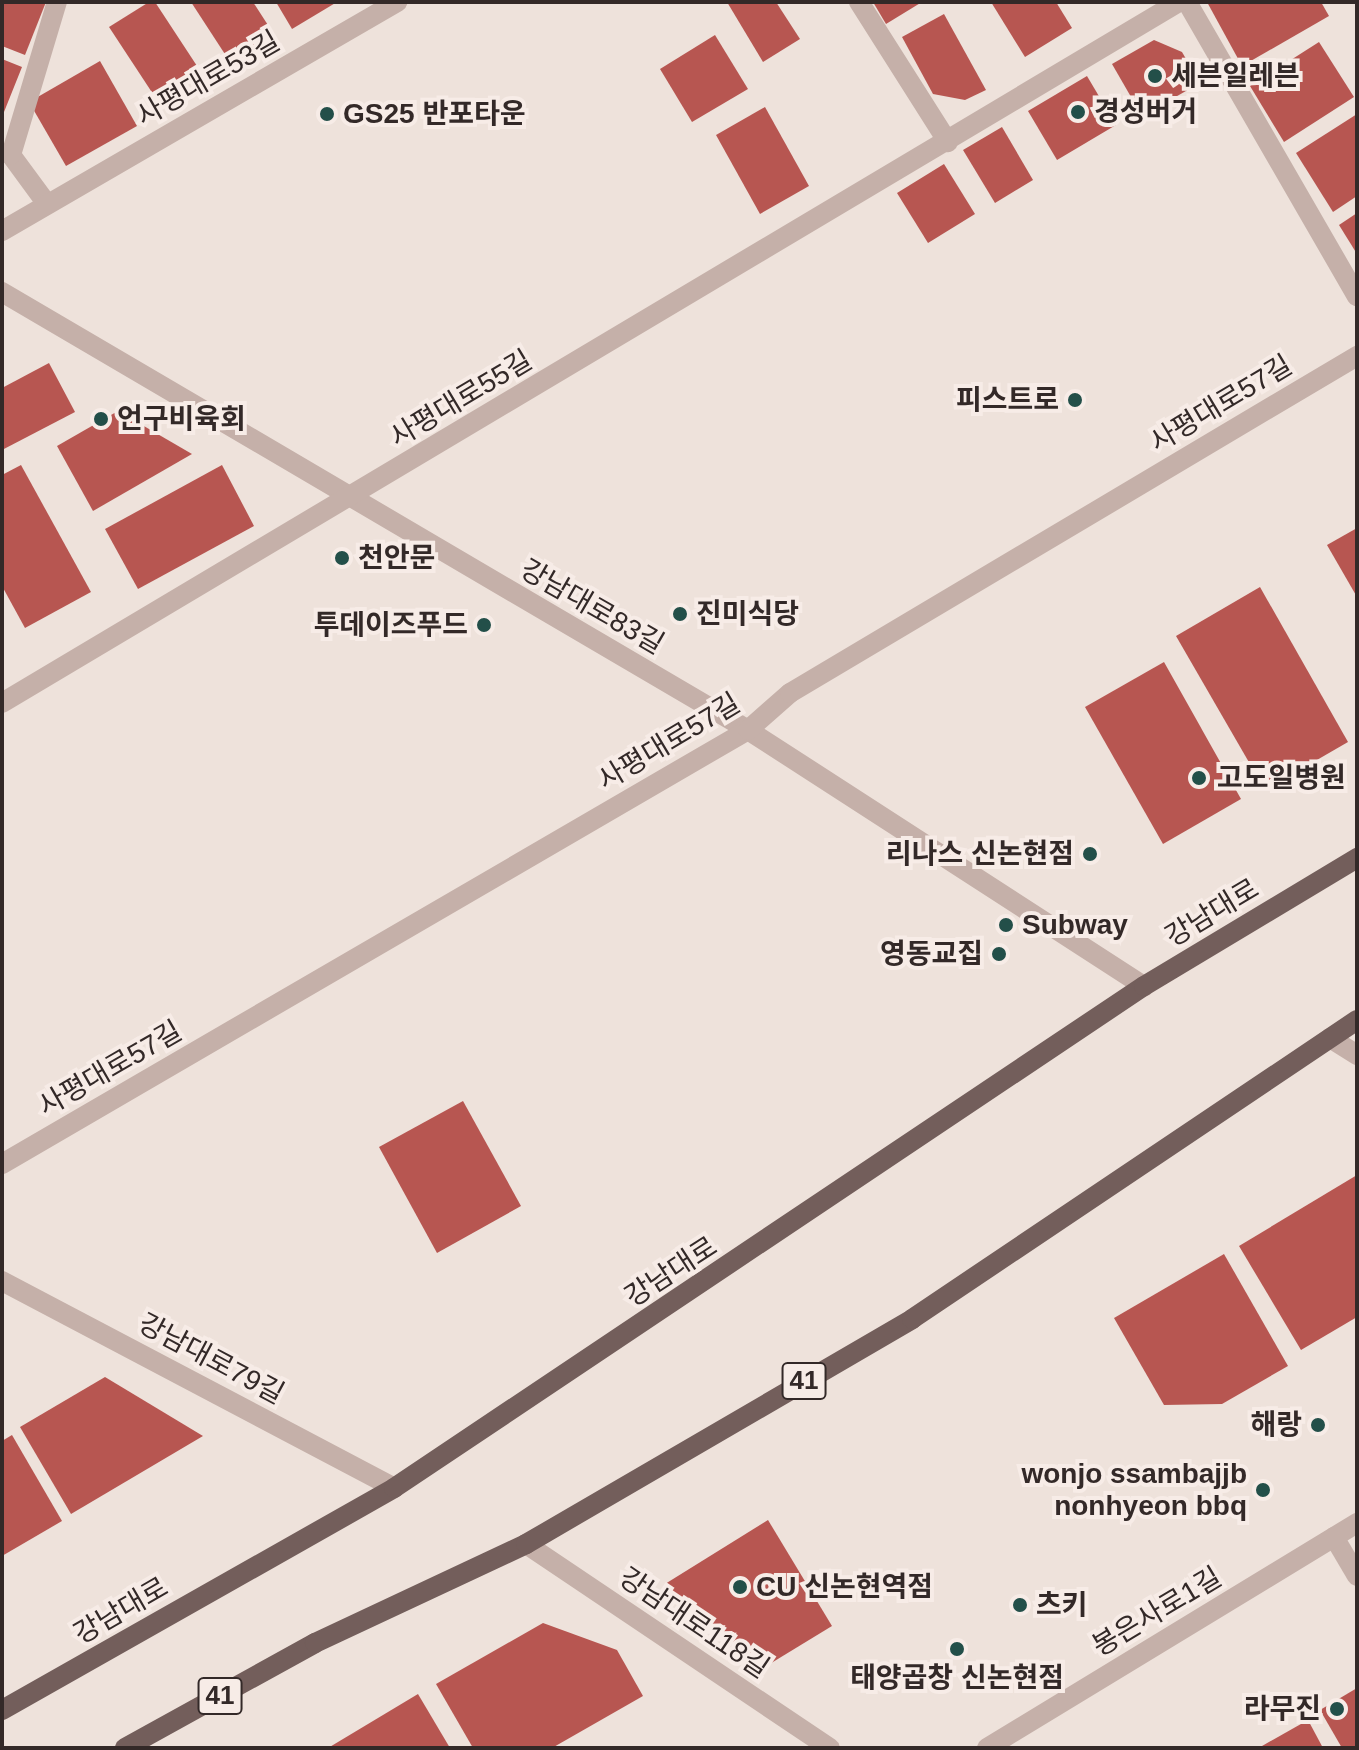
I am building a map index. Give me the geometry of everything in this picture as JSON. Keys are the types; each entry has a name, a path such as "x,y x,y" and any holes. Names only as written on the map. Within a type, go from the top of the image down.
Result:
{"main road":[{"name":"강남대로","path":"2,1710 394,1488 1144,986 1357,858"},
{"name":"41","path":"125,1748 315,1643 526,1544 912,1319 1357,1020"}],"street":[{"path":"47,204 11,155 57,2"},
{"name":"사평대로53길","path":"2,231 397,2"},
{"path":"859,2 948,142"},
{"name":"사평대로55길","path":"2,703 1179,2"},
{"path":"1187,2 1357,296"},
{"name":"강남대로83길","path":"2,292 748,730 1144,986"},
{"name":"사평대로57길","path":"2,1164 748,730 790,693 1357,356"},
{"path":"1330,1038 1357,1055"},
{"name":"강남대로79길","path":"2,1281 394,1488"},
{"name":"봉은사로1길","path":"987,1748 1357,1523"},
{"path":"1334,1537 1357,1576"},
{"name":"강남대로118길","path":"526,1544 830,1748"}],"building":[{"path":"2,2 46,2 25,55 2,46"},
{"path":"149,2 155,2 199,69 155,97 109,27"},
{"path":"191,2 253,2 275,36 232,65"},
{"path":"276,2 337,2 292,29"},
{"path":"727,2 776,2 800,39 763,62"},
{"path":"873,2 922,2 886,24"},
{"path":"991,2 1056,2 1072,28 1025,57"},
{"path":"1207,2 1321,2 1329,16 1242,66"},
{"path":"944,14 986,90 965,100 933,94 902,37"},
{"path":"715,35 748,89 692,122 660,69"},
{"path":"1154,40 1182,52 1200,83 1142,116 1112,64"},
{"path":"1319,42 1354,97 1284,142 1250,86"},
{"path":"2,59 22,67 2,117"},
{"path":"100,61 137,126 66,166 29,102"},
{"path":"1087,76 1116,125 1057,160 1028,111"},
{"path":"765,107 809,186 760,214 716,135"},
{"path":"1357,114 1357,196 1333,212 1296,153"},
{"path":"1002,127 1033,180 995,203 963,150"},
{"path":"944,164 975,214 928,243 897,193"},
{"path":"1357,213 1357,254 1339,225"},
{"path":"49,363 75,412 2,450 2,388"},
{"path":"118,411 192,454 93,511 57,446"},
{"path":"21,465 91,592 25,628 2,586 2,475"},
{"path":"222,465 254,526 138,589 105,529"},
{"path":"1357,528 1357,597 1327,545"},
{"path":"1260,587 1348,742 1265,790 1176,636"},
{"path":"1164,662 1241,799 1163,844 1085,707"},
{"path":"463,1101 521,1206 437,1253 379,1147"},
{"path":"1357,1175 1357,1317 1301,1350 1239,1246"},
{"path":"1224,1254 1288,1366 1222,1404 1164,1405 1114,1318"},
{"path":"105,1377 203,1436 71,1514 20,1427"},
{"path":"12,1435 62,1521 2,1556 2,1441"},
{"path":"768,1520 832,1626 768,1665 679,1606 665,1584"},
{"path":"543,1623 617,1650 643,1696 552,1748 473,1748 436,1684"},
{"path":"1357,1688 1357,1748 1342,1748 1320,1710"},
{"path":"418,1694 450,1748 328,1748"},
{"path":"1308,1720 1323,1748 1263,1748 1262,1746"}],"place":[{"name":"세븐일레븐","path":"1155,76"},
{"name":"경성버거","path":"1078,112"},
{"name":"GS25 반포타운","path":"327,114"},
{"name":"피스트로","path":"1075,400"},
{"name":"언구비육회","path":"101,419"},
{"name":"천안문","path":"342,558"},
{"name":"진미식당","path":"680,614"},
{"name":"투데이즈푸드","path":"484,625"},
{"name":"고도일병원","path":"1199,778"},
{"name":"리나스 신논현점","path":"1090,854"},
{"name":"Subway","path":"1006,925"},
{"name":"영동교집","path":"999,954"},
{"name":"해랑","path":"1318,1425"},
{"name":"wonjo ssambajjb nonhyeon bbq","path":"1263,1490"},
{"name":"CU 신논현역점","path":"740,1587"},
{"name":"츠키","path":"1020,1605"},
{"name":"태양곱창 신논현점","path":"957,1649"},
{"name":"라무진","path":"1337,1709"}]}
